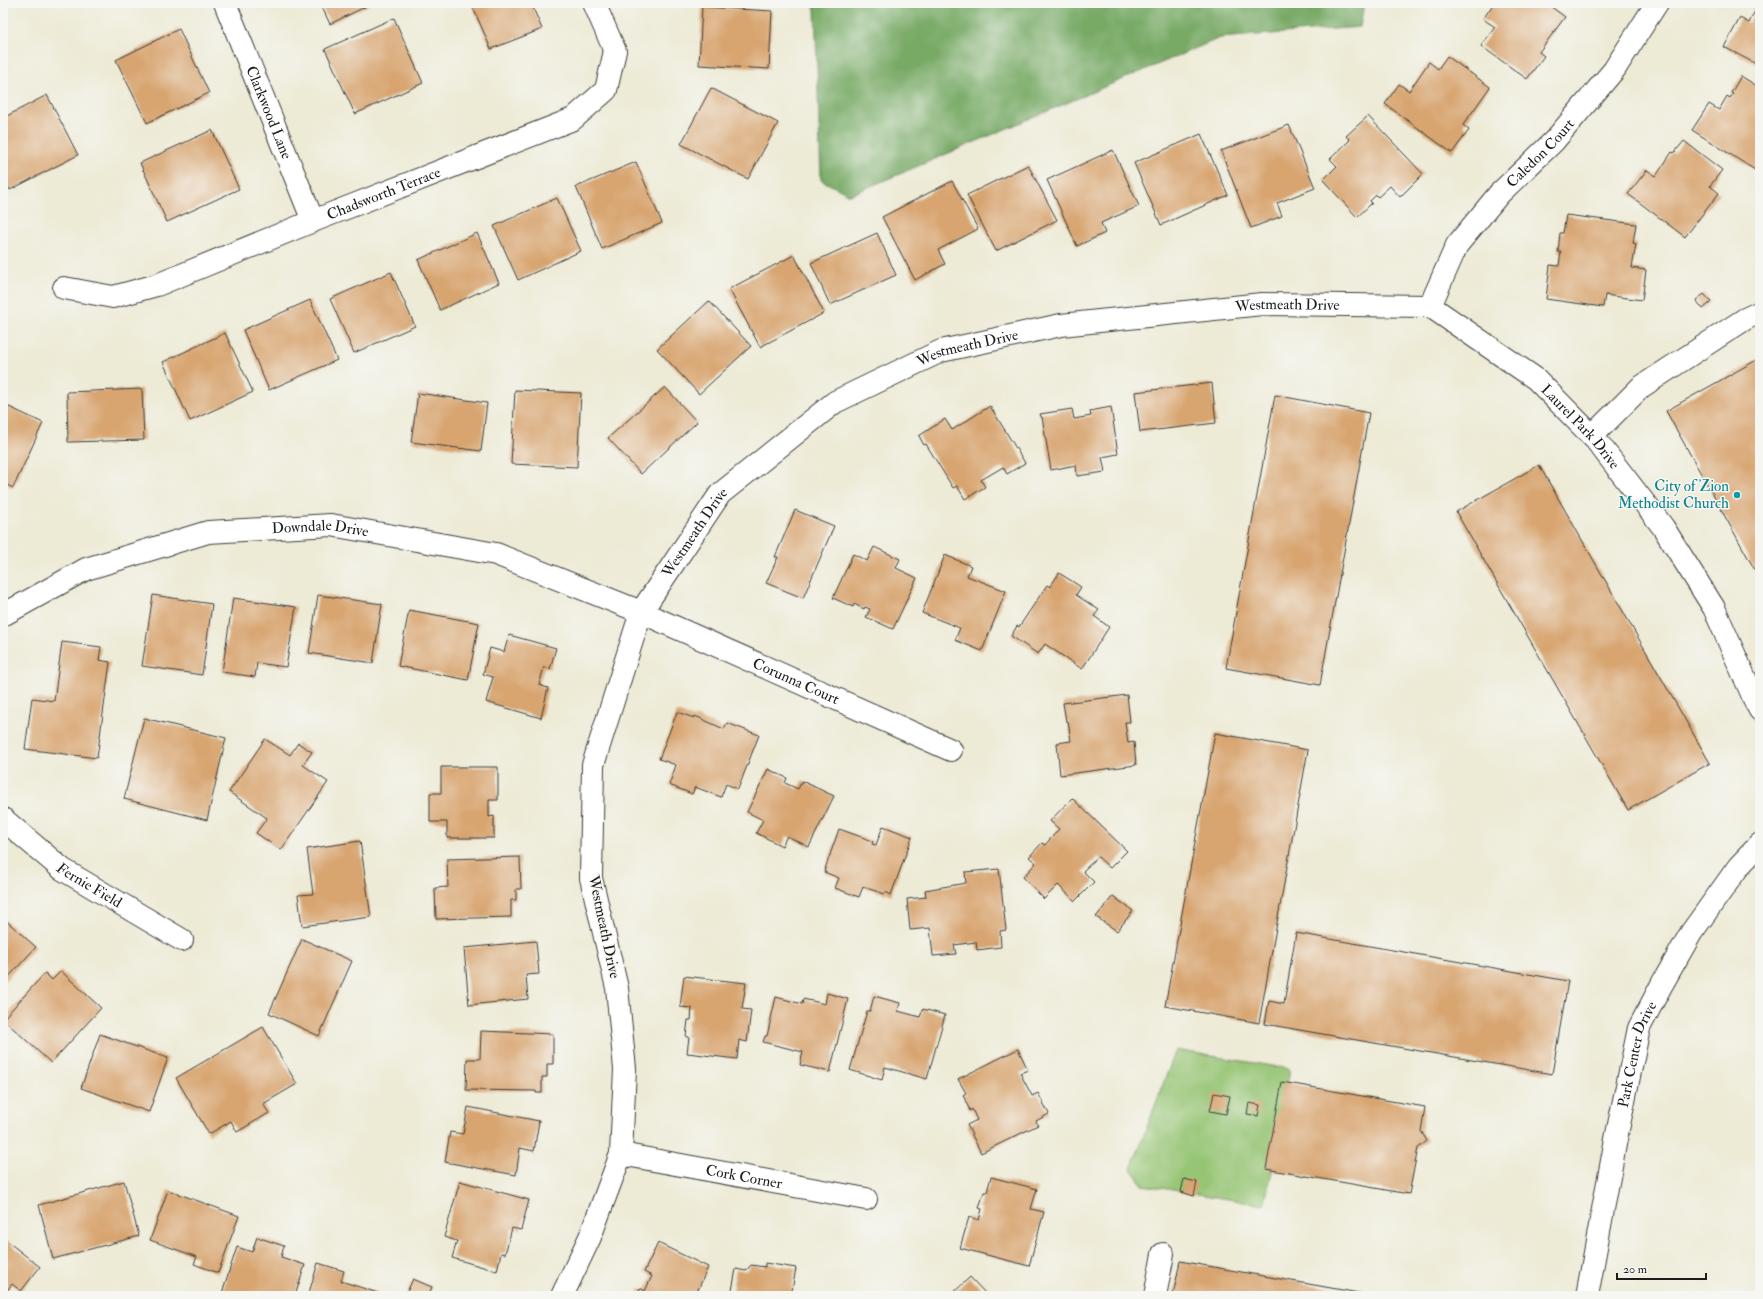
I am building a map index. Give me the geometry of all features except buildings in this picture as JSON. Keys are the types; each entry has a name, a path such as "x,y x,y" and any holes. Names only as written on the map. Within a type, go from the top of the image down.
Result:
{"street":[{"name":"Clarkwood Lane","path":"225,3 313,221"},
{"name":"Chadsworth Terrace","path":"64,288 113,297 157,285 313,221 573,119 606,90 615,51 594,3"},
{"name":"Caledon Court","path":"1430,306 1457,245 1500,194 1554,141 1614,70 1657,3"},
{"name":"Westmeath Drive","path":"562,1296 590,1237 621,1154 625,1069 617,988 591,878 593,765 641,612 720,494 835,402 941,351 1060,325 1262,304 1430,306"},
{"name":"Laurel Park Drive","path":"1430,306 1536,379 1592,436 1663,527 1714,608 1760,710"},
{"path":"1592,436 1641,387 1745,319 1760,312"},
{"name":"Downdale Drive","path":"3,615 86,569 208,532 331,525 496,554 641,612"},
{"name":"Corunna Court","path":"641,612 951,750"},
{"name":"Fernie Field","path":"3,819 62,869 182,940"},
{"name":"Park Center Drive","path":"1587,1296 1616,1139 1639,1028 1691,933 1739,866 1760,844"},
{"name":"Cork Corner","path":"621,1154 866,1199"},
{"path":"1155,1296 1163,1254"}],"green space":[{"path":"812,3 1364,3 1360,27 1220,38 850,195 821,180 815,9"},
{"path":"1176,1050 1290,1069 1274,1163 1264,1205 1143,1185 1131,1169"}],"place":[{"name":"City of Zion Methodist Church","path":"1737,495"}]}
